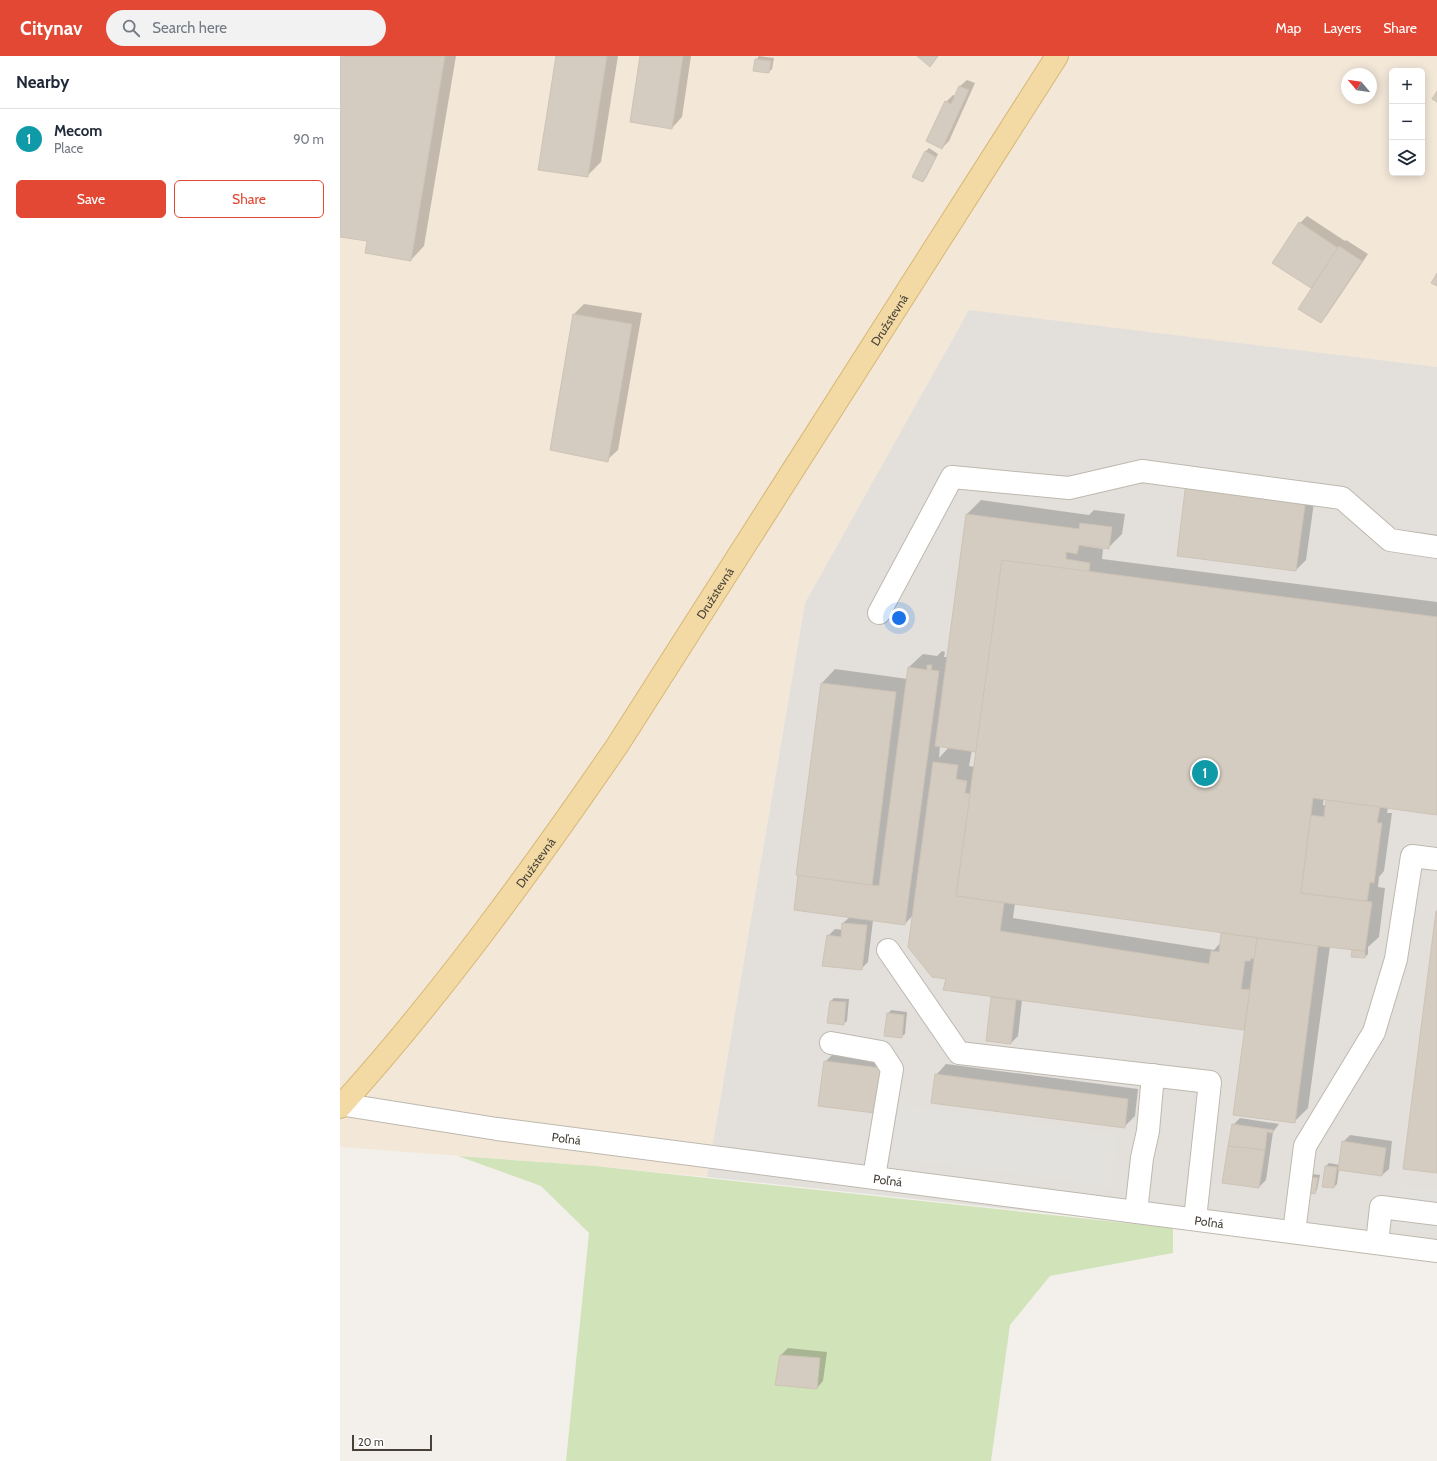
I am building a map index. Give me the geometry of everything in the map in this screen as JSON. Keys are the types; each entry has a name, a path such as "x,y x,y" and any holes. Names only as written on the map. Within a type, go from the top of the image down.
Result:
{"main road":[{"name":"Družstevná","path":"341,1105 424,1010 555,837 617,746 1057,56"}],"street":[{"path":"879,613 952,477 1069,488 1142,471 1342,498 1390,540 1437,547"},
{"path":"1294,1232 1305,1146 1374,1032 1396,959 1412,856 1437,859"},
{"path":"888,950 959,1053 1210,1082 1195,1218"},
{"path":"831,1044 880,1052 892,1069 874,1177"},
{"path":"1136,1212 1142,1158 1148,1131 1153,1075"},
{"name":"Poľná","path":"341,1105 497,1129 1136,1212 1195,1218 1437,1251"},
{"path":"1377,1243 1381,1207 1437,1214"}],"shaded area":[{"path":"340,56 1437,56 1437,367 1310,353 805,603 707,1177 595,1166 340,1147"},
{"path":"969,310 1437,367 1437,1258 1085,1217 707,1177 805,603"},
{"path":"897,1104 1118,1134 1110,1187 890,1157"},
{"path":"1399,1185 1437,1190 1437,1234 1395,1229"}],"green space":[{"path":"458,1156 595,1166 1173,1228 1173,1253 1050,1276 1010,1325 991,1461 566,1461 589,1233 541,1186"}],"building":[{"path":"340,56 445,56 411,261 365,253 367,241 340,237"},
{"path":"556,56 607,56 588,177 538,170"},
{"path":"640,56 683,56 672,129 630,122"},
{"path":"917,56 938,56 930,67"},
{"path":"755,59 771,61 769,73 753,71"},
{"path":"959,86 969,90 942,149 926,141 945,101 951,104"},
{"path":"1437,91 1437,102 1432,99"},
{"path":"925,151 936,157 923,182 912,177"},
{"path":"1299,222 1338,248 1311,288 1272,263"},
{"path":"1339,246 1362,261 1321,323 1298,309"},
{"path":"1437,273 1437,286 1431,283"},
{"path":"573,314 632,324 608,462 550,450"},
{"path":"1186,482 1306,498 1296,571 1177,556"},
{"path":"966,514 1079,529 1080,523 1112,527 1109,549 1079,545 1077,554 1066,552 1066,559 1090,563 1089,572 1002,560 976,752 935,746"},
{"path":"1002,560 1437,617 1437,815 1313,798 1301,893 1372,902 1365,951 1318,946 956,896"},
{"path":"927,665 932,665 931,670 939,671 905,925 794,910 798,875 879,886 908,667 927,670"},
{"path":"821,683 896,692 872,885 796,875"},
{"path":"933,762 958,765 956,779 967,781 965,793 970,794 956,896 1004,903 1000,931 1209,964 1211,951 1219,952 1221,933 1257,938 1254,959 1251,958 1250,961 1245,961 1241,989 1250,990 1244,1030 943,990 946,979 932,977 908,947"},
{"path":"1326,800 1380,807 1377,823 1382,823 1374,883 1370,882 1367,901 1301,893 1311,815 1324,817"},
{"path":"1437,911 1437,1173 1403,1169"},
{"path":"842,923 867,925 862,970 822,966 827,935 841,937"},
{"path":"1257,938 1318,946 1295,1123 1233,1115"},
{"path":"1352,950 1365,951 1365,958 1351,957"},
{"path":"991,997 1016,1000 1011,1044 986,1041"},
{"path":"830,1001 846,1002 844,1025 827,1023"},
{"path":"887,1013 904,1015 902,1038 884,1036"},
{"path":"824,1061 881,1068 875,1113 818,1106"},
{"path":"935,1074 1128,1099 1125,1128 931,1103"},
{"path":"1232,1124 1273,1130 1273,1133 1267,1132 1265,1150 1228,1146"},
{"path":"1342,1141 1386,1148 1382,1176 1338,1170"},
{"path":"1228,1146 1265,1150 1259,1188 1222,1183"},
{"path":"1325,1166 1337,1167 1334,1188 1322,1187"},
{"path":"1308,1177 1318,1178 1315,1194 1305,1192"},
{"path":"780,1355 820,1358 817,1389 775,1385"}],"place":[{"name":"Mecom","path":"1205,773"}]}
